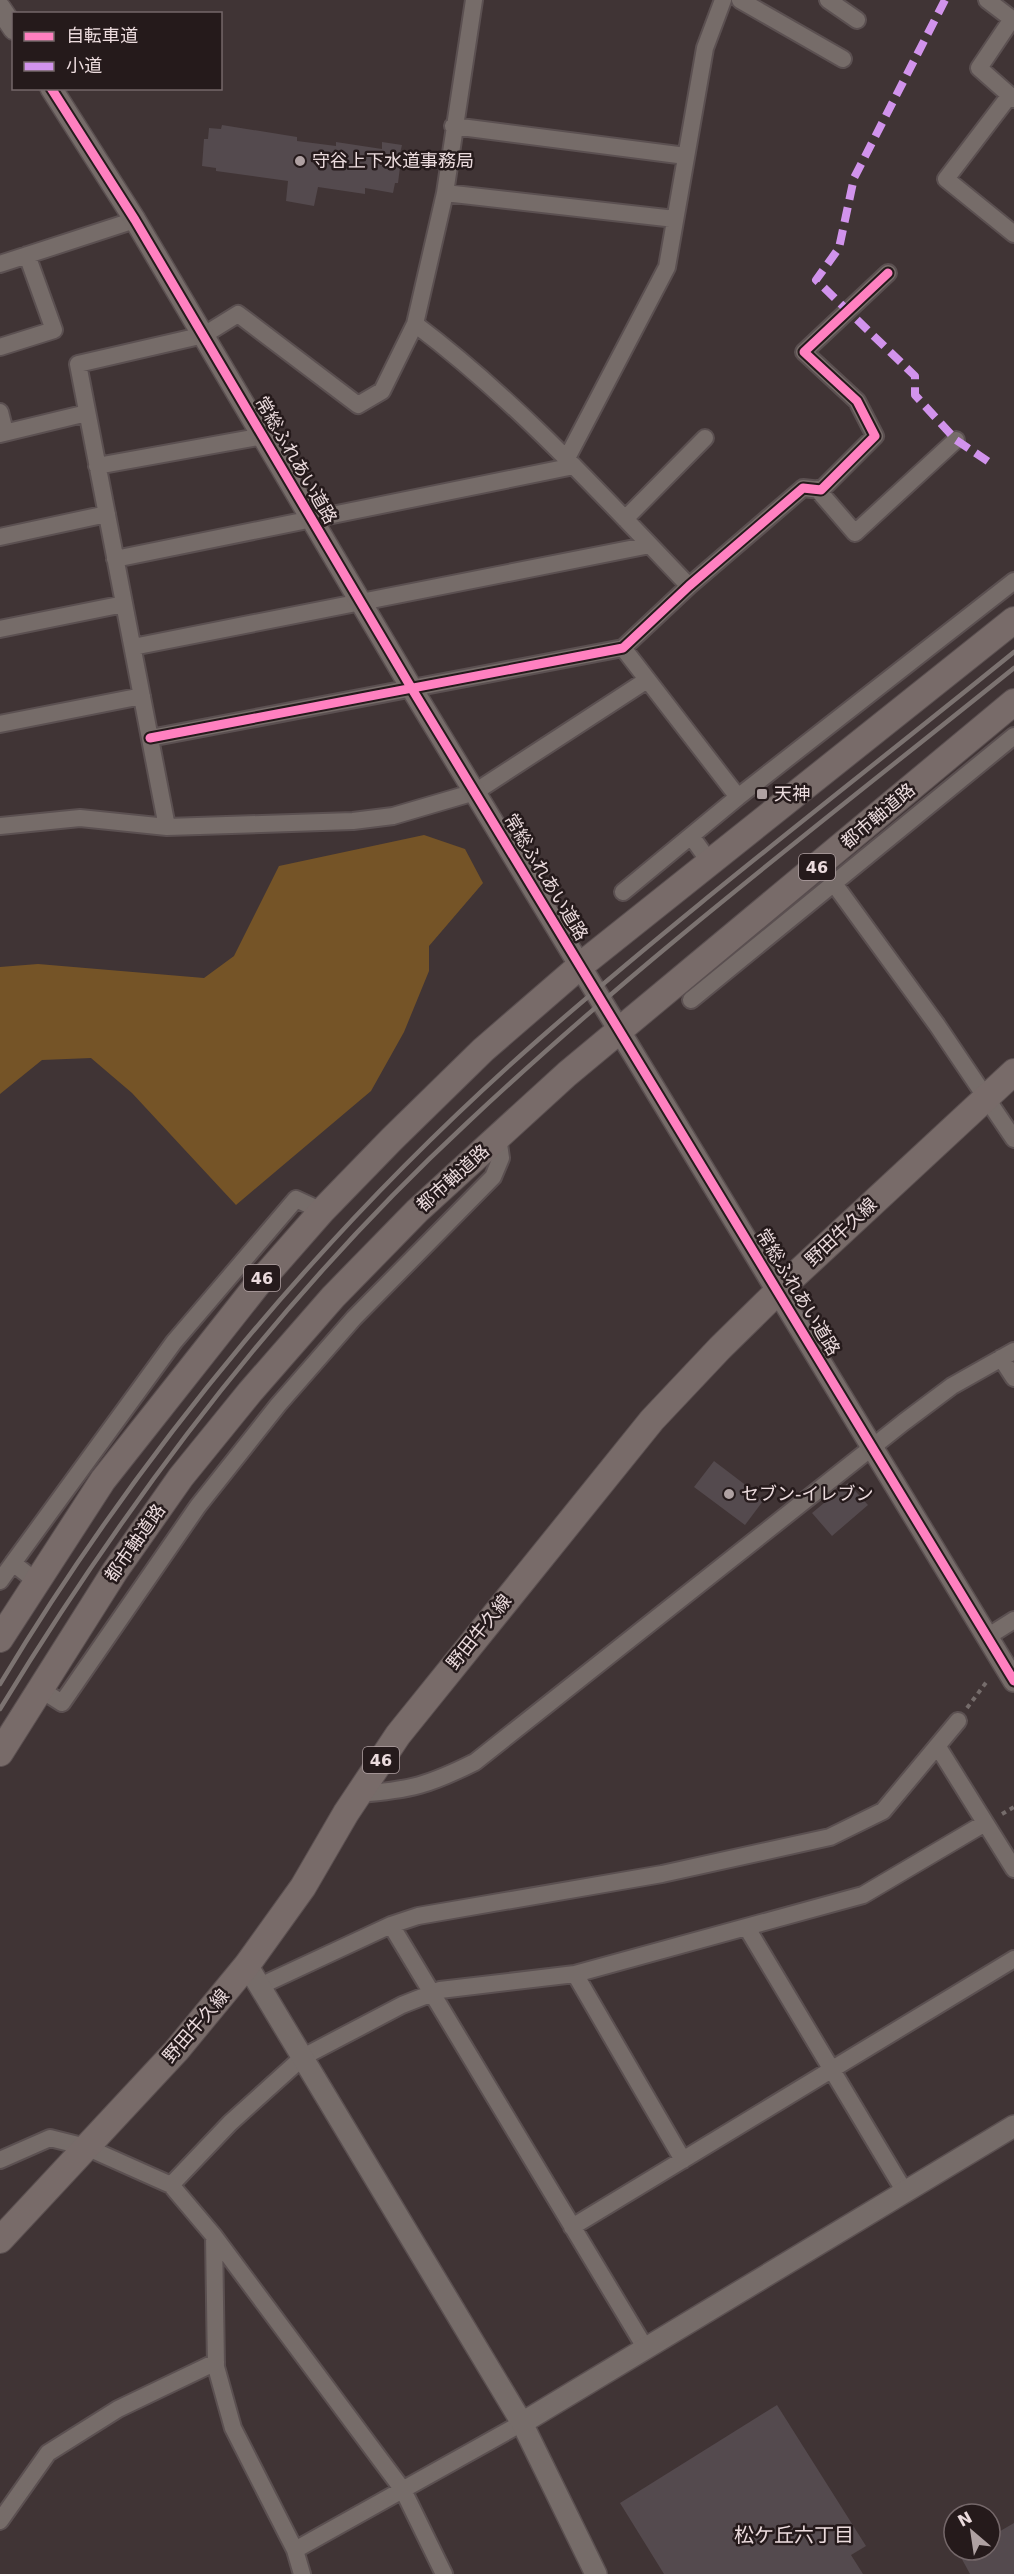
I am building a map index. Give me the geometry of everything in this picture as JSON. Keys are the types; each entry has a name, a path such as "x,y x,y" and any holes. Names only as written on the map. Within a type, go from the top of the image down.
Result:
{"main road":[{"name":"46","path":"0,1639 103,1480 256,1285 322,1211 483,1050 580,966 1014,620"},
{"name":"都市軸道路","path":"0,1753 115,1571 174,1486 250,1392 333,1297 417,1210 620,1030 787,908 964,744 1014,702"},
{"name":"野田牛久線","path":"0,2240 176,2050 254,1976 303,1887 359,1794 398,1735 459,1655 652,1420 778,1291 1014,1072"}],"street":[{"path":"168,827 78,364 204,335 238,314 358,405 382,391 415,324 445,193 453,126 474,0"},
{"path":"571,462 667,267 705,48 723,0"},
{"path":"740,0 843,59"},
{"path":"828,0 857,20"},
{"path":"987,0 1005,5 1012,19 980,68 1012,97 946,179 1014,234"},
{"path":"0,8 12,26"},
{"name":"常総ふれあい道路","path":"52,90 135,220 412,689 1014,1681"},
{"path":"453,126 686,156"},
{"path":"445,193 675,219"},
{"path":"0,264 135,220"},
{"path":"0,347 54,330 27,255"},
{"path":"150,738 623,648 689,586 803,488 821,490 875,436 858,401 804,352 888,273"},
{"path":"415,324 447,348 571,462 689,586"},
{"path":"0,412 3,433 87,413"},
{"path":"97,466 264,436"},
{"path":"625,519 705,438"},
{"path":"817,489 855,533 956,440"},
{"path":"116,559 571,462"},
{"path":"0,537 107,514"},
{"path":"133,647 650,545"},
{"path":"623,892 738,797 1014,580"},
{"path":"0,629 124,604"},
{"path":"623,648 738,797"},
{"path":"0,826 80,818 168,827 353,821 393,816 476,792 647,681"},
{"path":"0,724 142,696"},
{"path":"692,1000 787,908 835,885 1014,736"},
{"path":"964,744 979,765"},
{"path":"691,836 709,861"},
{"path":"835,885 987,1097 1014,1139"},
{"path":"0,1581 174,1342 296,1199 322,1211"},
{"path":"359,1794 407,1790 437,1781 475,1762 952,1386 1008,1355 1014,1378"},
{"path":"13,1563 37,1582"},
{"path":"987,1637 1014,1620"},
{"path":"597,2574 522,2424 254,1976 418,1917 662,1874 830,1838 884,1811 958,1721"},
{"path":"938,1747 1014,1869"},
{"path":"171,2185 230,2123 303,2057 431,1993 519,1979 575,1974 863,1896 985,1823"},
{"path":"391,1925 646,2349"},
{"path":"747,1928 905,2192"},
{"path":"572,2227 1014,1959"},
{"path":"575,1974 683,2160"},
{"path":"295,2550 522,2424 1014,2126"},
{"path":"2,2156 50,2138 86,2147 171,2185 214,2236 403,2490 444,2574"},
{"path":"214,2236 216,2362 233,2427 295,2550 302,2574"},
{"path":"0,2522 48,2453 118,2409 216,2362"}],"path":[{"path":"958,1721 988,1680"}],"shaded area":[{"path":"424,835 465,849 483,883 429,946 429,971 404,1032 371,1091 236,1205 132,1093 91,1058 42,1060 0,1094 0,967 38,964 204,978 234,956 279,866"}],"building":[{"name":"守谷上下水道事務局","path":"222,125 297,137 297,141 336,146 336,142 382,149 382,142 402,145 397,166 400,167 398,183 395,183 393,193 365,188 365,194 318,187 314,206 286,201 288,181 216,171 216,168 202,166 204,139 208,139 209,128 221,129"},
{"name":"セブン-イレブン","path":"714,1461 763,1501 745,1525 694,1487"},
{"path":"848,1483 868,1505 832,1536 812,1513"},
{"path":"777,2405 866,2546 851,2555 863,2574 664,2574 620,2503"},
{"path":"1014,2523 1014,2574 970,2574 964,2562 1002,2562 1002,2530"}],"railway":[{"path":"0,1684 56,1595 115,1509 178,1424 313,1262 386,1185 460,1111 596,990 714,892 1014,652"},
{"path":"0,1709 102,1552 156,1475 213,1400 334,1257 399,1189 532,1064 667,947 1014,668"}],"marked path":[{"path":"945,0 854,178 839,248 816,280 915,376 915,395 956,440 992,464"}],"cycle path":[{"path":"52,90 135,220 412,689 1014,1681"},
{"path":"150,738 623,648 689,586 803,488 821,490 875,436 857,401 804,352 888,273"}],"place":[{"name":"守谷上下水道事務局","path":"300,161"},
{"name":"天神","path":"762,794"},
{"name":"セブン-イレブン","path":"729,1494"}],"district":[{"name":"松ケ丘六丁目","path":"794,2535"}]}
